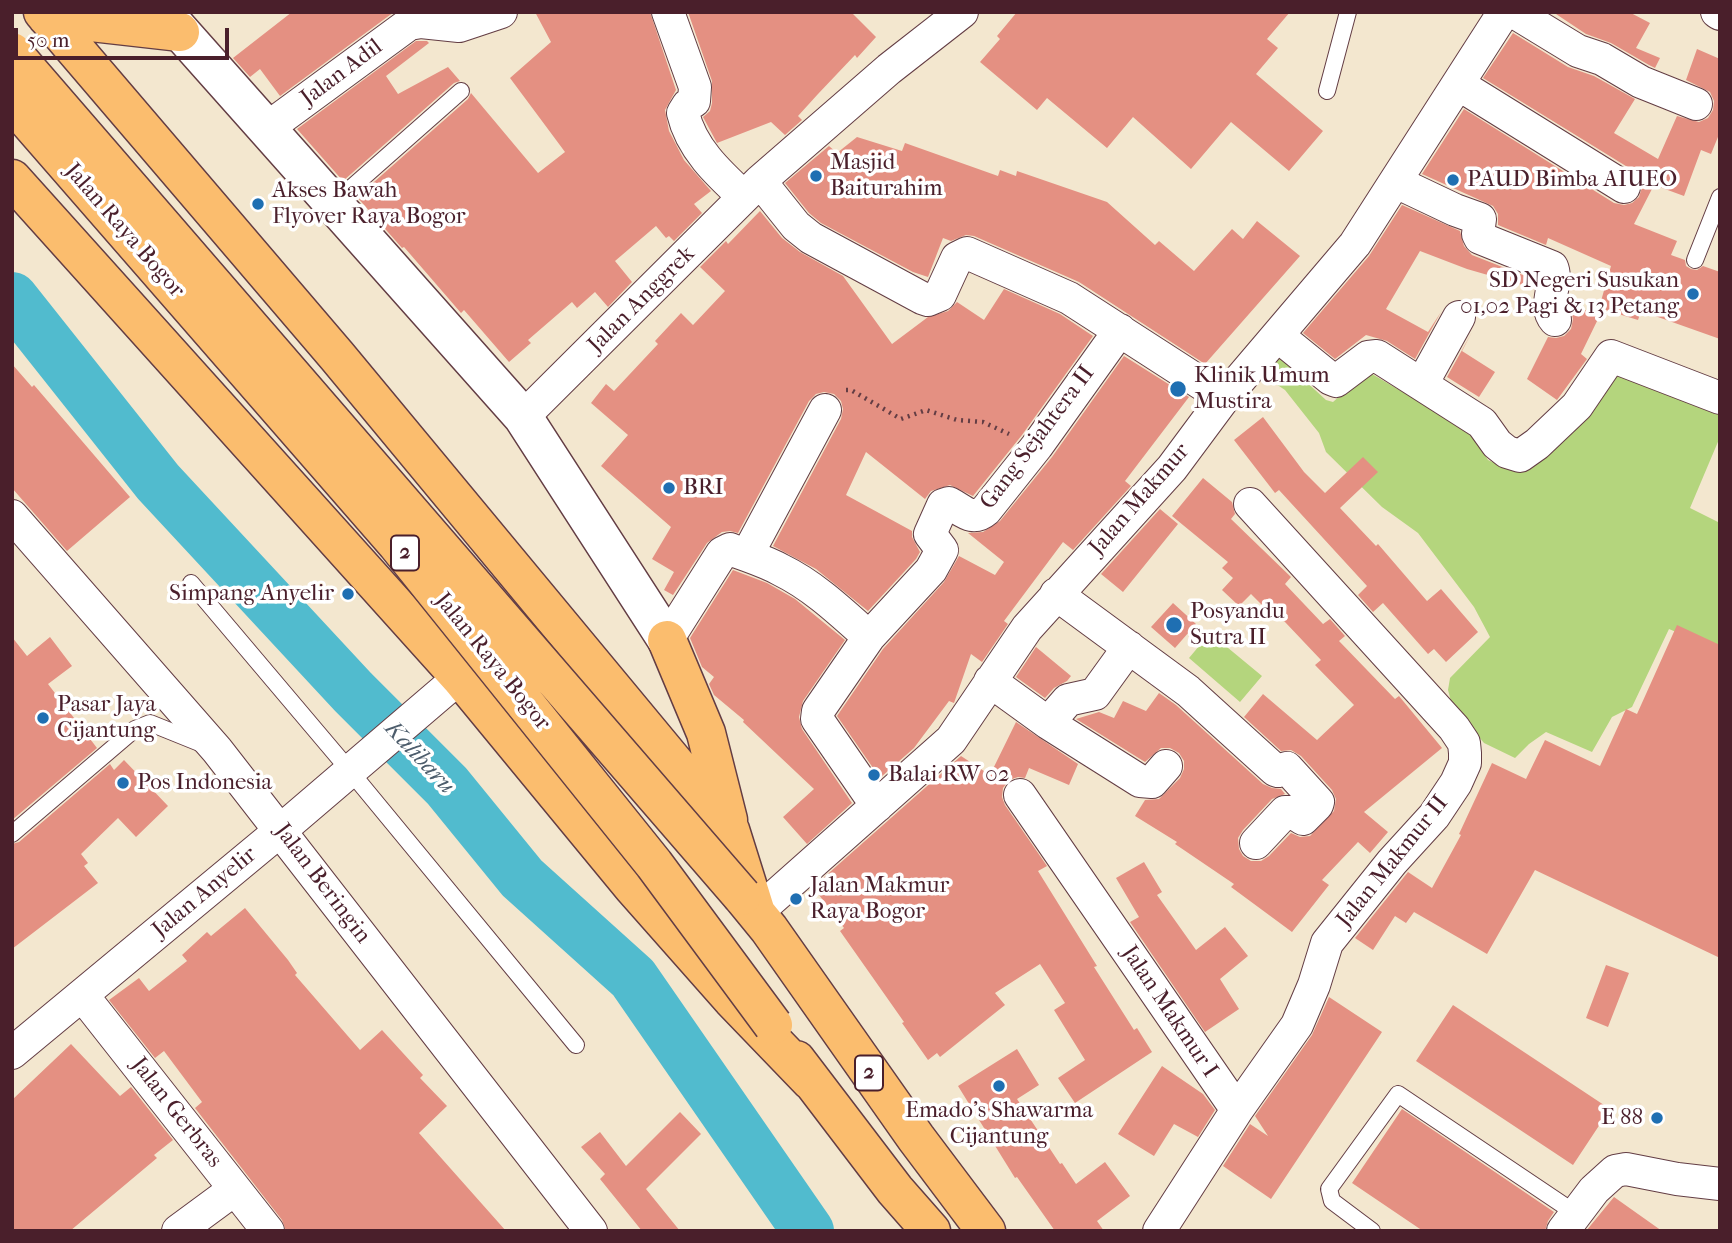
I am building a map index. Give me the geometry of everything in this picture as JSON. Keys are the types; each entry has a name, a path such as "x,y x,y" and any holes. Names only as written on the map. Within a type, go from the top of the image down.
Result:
{"highway":[{"path":"45,14 171,22"},
{"name":"Jalan Raya Bogor","path":"45,14 337,356 730,830 749,905"},
{"name":"Jalan Raya Bogor","path":"12,52 749,905 986,1231"},
{"name":"Jalan Raya Bogor","path":"12,102 397,544 654,864 811,1081 895,1190 932,1231"},
{"name":"Jalan Raya Bogor","path":"12,179 460,677 634,887 732,999 811,1081"},
{"path":"667,640 706,733 730,830"}],"street":[{"name":"Jalan Adil","path":"266,129 409,24 421,22 459,26 501,12"},
{"path":"668,12 695,88 694,101 683,113 692,140 725,179 752,189 811,237 928,300 940,295 957,258 967,253 1069,298 1224,398"},
{"name":"Jalan Anggrek","path":"523,417 752,189 889,69 962,12"},
{"name":"Jalan Makmur","path":"749,905 877,806 951,740 1027,628 1172,468 1224,398 1355,244 1504,12"},
{"path":"1514,12 1578,51 1602,59 1641,82 1696,104"},
{"path":"171,22 523,417 667,640 722,553 730,549 794,577 828,601 869,637"},
{"path":"1458,84 1624,187"},
{"path":"1395,182 1480,219 1480,238 1552,267 1554,276 1550,310 1555,320"},
{"path":"1422,384 1459,317"},
{"name":"Gang Sejahtera II","path":"877,806 817,715 869,637 931,570 937,560 942,550 931,536 930,530 943,505 949,503 973,516 980,515 1037,446 1120,330"},
{"path":"1278,336 1331,380 1342,378 1368,357 1377,356 1482,423 1497,444 1507,452 1520,456 1537,444 1577,406 1611,356 1720,398"},
{"path":"747,555 825,410"},
{"name":"Jalan Makmur II","path":"1237,1110 1297,1025 1327,943 1392,862 1434,816 1456,783 1465,763 1464,743 1454,728 1250,504"},
{"name":"Jalan Beringin","path":"21,532 217,750 591,1231"},
{"path":"1056,594 1188,691 1275,770 1287,768 1318,802 1303,819 1286,812 1256,843"},
{"path":"1048,723 1068,700 1095,694 1129,647"},
{"name":"Jalan Anyelir","path":"12,1053 281,830 460,677"},
{"path":"990,681 1048,723 1140,780 1152,782 1166,766"},
{"name":"Jalan Makmur I","path":"1020,795 1237,1110"},
{"name":"Jalan Gerbras","path":"83,996 268,1231"},
{"path":"1159,1231 1237,1110"},
{"path":"1569,1222 1594,1190 1615,1171 1626,1170 1677,1180 1720,1184"},
{"path":"178,1231 235,1189"}],"lane":[{"path":"1327,91 1348,12"},
{"path":"333,204 461,92"},
{"path":"1695,260 1720,197"},
{"path":"191,583 576,1045"},
{"path":"12,834 135,729 150,723 217,750"},
{"path":"1372,1231 1332,1201 1329,1189 1398,1094 1569,1222"}],"path":[{"path":"825,410 848,390 901,419 922,410 929,410 957,420 984,422 1037,446"}],"green space":[{"path":"1279,357 1326,400 1333,402 1360,378 1372,374 1469,431 1488,460 1510,470 1519,470 1615,374 1720,408 1720,437 1690,508 1720,523 1720,641 1716,649 1669,629 1632,707 1612,717 1592,752 1546,732 1515,758 1484,743 1452,705 1448,690 1450,678 1490,637 1474,607 1418,533 1382,507 1326,452 1319,433 1285,390 1267,378 1261,368"},
{"path":"1210,633 1262,676 1240,702 1189,658"}],"building":[{"path":"292,12 394,12 280,96 260,69 250,77 233,58"},
{"path":"535,12 650,12 676,90 665,110 669,131 684,160 711,191 694,204 702,213 674,241 669,236 666,238 656,226 615,261 632,282 608,307 595,292 577,308 572,302 528,340 531,343 509,362 464,310 461,313 357,197 468,99 471,93 538,173 565,152 510,78 551,42"},
{"path":"688,12 851,12 876,37 818,94 798,116 802,120 785,135 771,122 717,143 703,117 710,111 712,103 712,81"},
{"path":"1017,12 1290,12 1267,39 1278,48 1256,74 1323,131 1289,171 1231,122 1191,169 1133,117 1107,148 1047,98 1037,110 980,62 1000,39 997,36"},
{"path":"1553,12 1629,12 1650,23 1636,48 1660,58 1655,68 1611,43 1586,34"},
{"path":"1513,33 1568,67 1594,76 1635,99 1614,133 1658,159 1677,116 1699,122 1708,118 1713,110 1714,101 1710,92 1686,80 1697,49 1720,59 1720,132 1711,154 1701,150 1684,196 1654,185 1634,224 1677,241 1671,255 1685,260 1686,266 1691,269 1697,270 1703,266 1720,272 1720,339 1641,311 1638,320 1599,308 1611,266 1548,238 1546,245 1498,225 1498,214 1493,206 1422,174 1464,109 1614,203 1624,205 1639,197 1642,187 1640,178 1634,171 1483,78"},
{"path":"416,41 429,43 386,76 398,94 448,67 460,81 454,83 343,181 297,129"},
{"path":"857,137 902,151 905,143 998,176 1000,170 1016,176 1017,171 1107,202 1155,245 1159,241 1194,271 1232,229 1243,239 1257,221 1300,256 1205,364 1079,282 974,236 966,235 951,241 943,238 928,277 913,272 821,223 809,213 785,183 829,146 837,153"},
{"path":"1402,205 1460,231 1464,246 1472,255 1528,277 1526,286 1467,269 1420,251 1386,309 1428,332 1441,312 1415,359 1387,341 1366,335 1335,359 1303,333 1369,256"},
{"path":"760,211 782,238 800,252 843,276 892,344 928,317 948,311 957,302 984,320 1004,289 1060,314 1093,336 1022,435 973,496 950,485 931,491 925,499 866,452 846,495 912,531 912,537 920,552 868,611 816,569 773,546 841,419 841,401 834,394 816,394 809,401 738,533 722,532 707,543 673,595 664,590 674,572 652,559 671,527 601,466 628,435 591,403 606,384 614,391 658,344 655,341 681,313 693,325 725,291 700,267 726,241 728,244"},
{"path":"1569,302 1599,317 1581,354 1587,359 1557,400 1527,379 1548,337 1564,336 1571,329 1573,319"},
{"path":"1472,332 1462,351 1495,372 1479,397 1447,377"},
{"path":"1124,356 1189,397 1125,481 1131,486 1073,550 1063,542 1004,621 1008,624 982,662 971,654 954,703 949,701 914,748 880,778 837,716 883,649 944,582 959,556 995,575 1004,562 968,533 983,532 1000,521 1052,457"},
{"path":"12,364 32,387 34,385 130,497 67,551 12,488"},
{"path":"1263,417 1304,472 1325,493 1363,457 1378,472 1340,508 1376,546 1378,544 1427,601 1441,589 1478,632 1446,662 1434,649 1428,654 1383,603 1373,612 1358,595 1367,586 1279,490 1275,493 1234,440"},
{"path":"1203,478 1232,502 1235,514 1231,519 1291,577 1285,584 1323,624 1330,619 1345,636 1339,641 1395,699 1399,696 1442,748 1364,812 1388,832 1370,853 1358,842 1322,880 1329,885 1292,932 1231,887 1234,884 1175,844 1177,842 1135,816 1145,800 1159,799 1180,778 1184,761 1179,753 1170,748 1161,748 1145,762 1076,719 1099,712 1114,718 1123,701 1146,711 1159,693 1176,705 1263,784 1281,789 1285,794 1272,799 1238,838 1239,849 1243,856 1251,861 1261,861 1269,856 1291,833 1300,837 1310,836 1334,811 1336,799 1332,790 1301,756 1291,750 1281,751 1244,717 1263,694 1317,740 1354,705 1315,665 1321,660 1267,603 1263,606 1251,594 1239,606 1222,590 1233,578 1222,568 1228,562 1172,516"},
{"path":"1160,509 1178,524 1123,592 1101,574"},
{"path":"733,570 767,583 795,599 845,640 803,701 799,717 802,729 852,803 807,844 783,817 814,789 743,722 744,720 714,695 709,684 714,677 702,667 690,638"},
{"name":"Posyandu Sutra II","path":"1173,603 1196,624 1175,648 1151,627"},
{"path":"1677,625 1720,645 1720,958 1535,870 1487,954 1414,912 1406,923 1395,916 1373,950 1355,938 1408,872 1432,888 1461,835 1459,834 1492,763 1526,779 1545,740 1600,766 1626,709 1637,714"},
{"name":"Pasar Jaya Cijantung","path":"12,637 27,656 50,637 72,666 48,684 97,748 12,820"},
{"path":"1036,647 1071,676 1045,698 1016,677"},
{"path":"1016,722 1078,764 1069,785 1029,768 1025,778 1009,780 1003,788 1005,805 1047,866 1038,871 1097,966 1094,967 1134,1030 1137,1028 1152,1052 1075,1103 1058,1078 1085,1060 1054,1010 1065,1003 1040,964 995,993 1005,1005 940,1057 937,1053 928,1060 840,931 844,928 813,887 961,756 990,775"},
{"path":"124,760 168,806 136,837 118,818 81,854 88,863 84,866 98,883 12,949 12,844 19,842 110,764 114,770"},
{"path":"1144,862 1162,892 1157,895 1196,950 1225,927 1248,956 1220,979 1239,1009 1205,1032 1130,922 1139,917 1116,878"},
{"path":"245,908 288,960 297,973 295,975 360,1050 382,1030 423,1075 420,1078 447,1106 419,1133 506,1231 286,1231 282,1220 195,1108 202,1102 164,1051 155,1058 109,1000 139,978 149,991 187,961 182,955 207,932 211,936"},
{"path":"1606,965 1629,973 1608,1027 1586,1018"},
{"path":"1329,997 1382,1032 1271,1199 1223,1166 1250,1124 1268,1136 1255,1116 1312,1035"},
{"path":"1453,1005 1610,1109 1573,1165 1416,1061"},
{"path":"71,1044 120,1096 131,1087 173,1140 154,1155 157,1158 70,1231 12,1231 12,1100"},
{"path":"1017,1049 1039,1085 1017,1099 1060,1164 1062,1163 1076,1184 1105,1162 1130,1196 1097,1221 1104,1231 1055,1231 1017,1177 1015,1178 958,1086"},
{"path":"1162,1066 1203,1094 1215,1110 1198,1137 1174,1124 1154,1156 1118,1134"},
{"path":"1402,1109 1554,1212 1545,1231 1423,1231 1352,1183"},
{"path":"680,1112 701,1134 646,1189 680,1231 642,1231 600,1179 605,1174 581,1147 600,1132 626,1166"},
{"path":"1614,1197 1662,1231 1586,1231"}],"waterway":[{"name":"Kalibaru","path":"12,298 158,482 353,692 447,786 522,878 633,978 808,1231"}],"place":[{"name":"Masjid Baiturahim","path":"816,176"},
{"name":"PAUD Bimba AIUEO","path":"1453,180"},
{"name":"Akses Bawah Flyover Raya Bogor","path":"258,204"},
{"name":"SD Negeri Susukan 01,02 Pagi & 13 Petang","path":"1693,294"},
{"name":"Klinik Umum Mustira","path":"1178,389"},
{"name":"BRI","path":"669,488"},
{"name":"Simpang Anyelir","path":"348,594"},
{"name":"Posyandu Sutra II","path":"1174,625"},
{"name":"Pasar Jaya Cijantung","path":"43,718"},
{"name":"Balai RW 02","path":"874,775"},
{"name":"Pos Indonesia","path":"123,783"},
{"name":"Jalan Makmur Raya Bogor","path":"796,899"},
{"name":"Emado's Shawarma Cijantung","path":"999,1086"},
{"name":"E 88","path":"1657,1118"}]}
